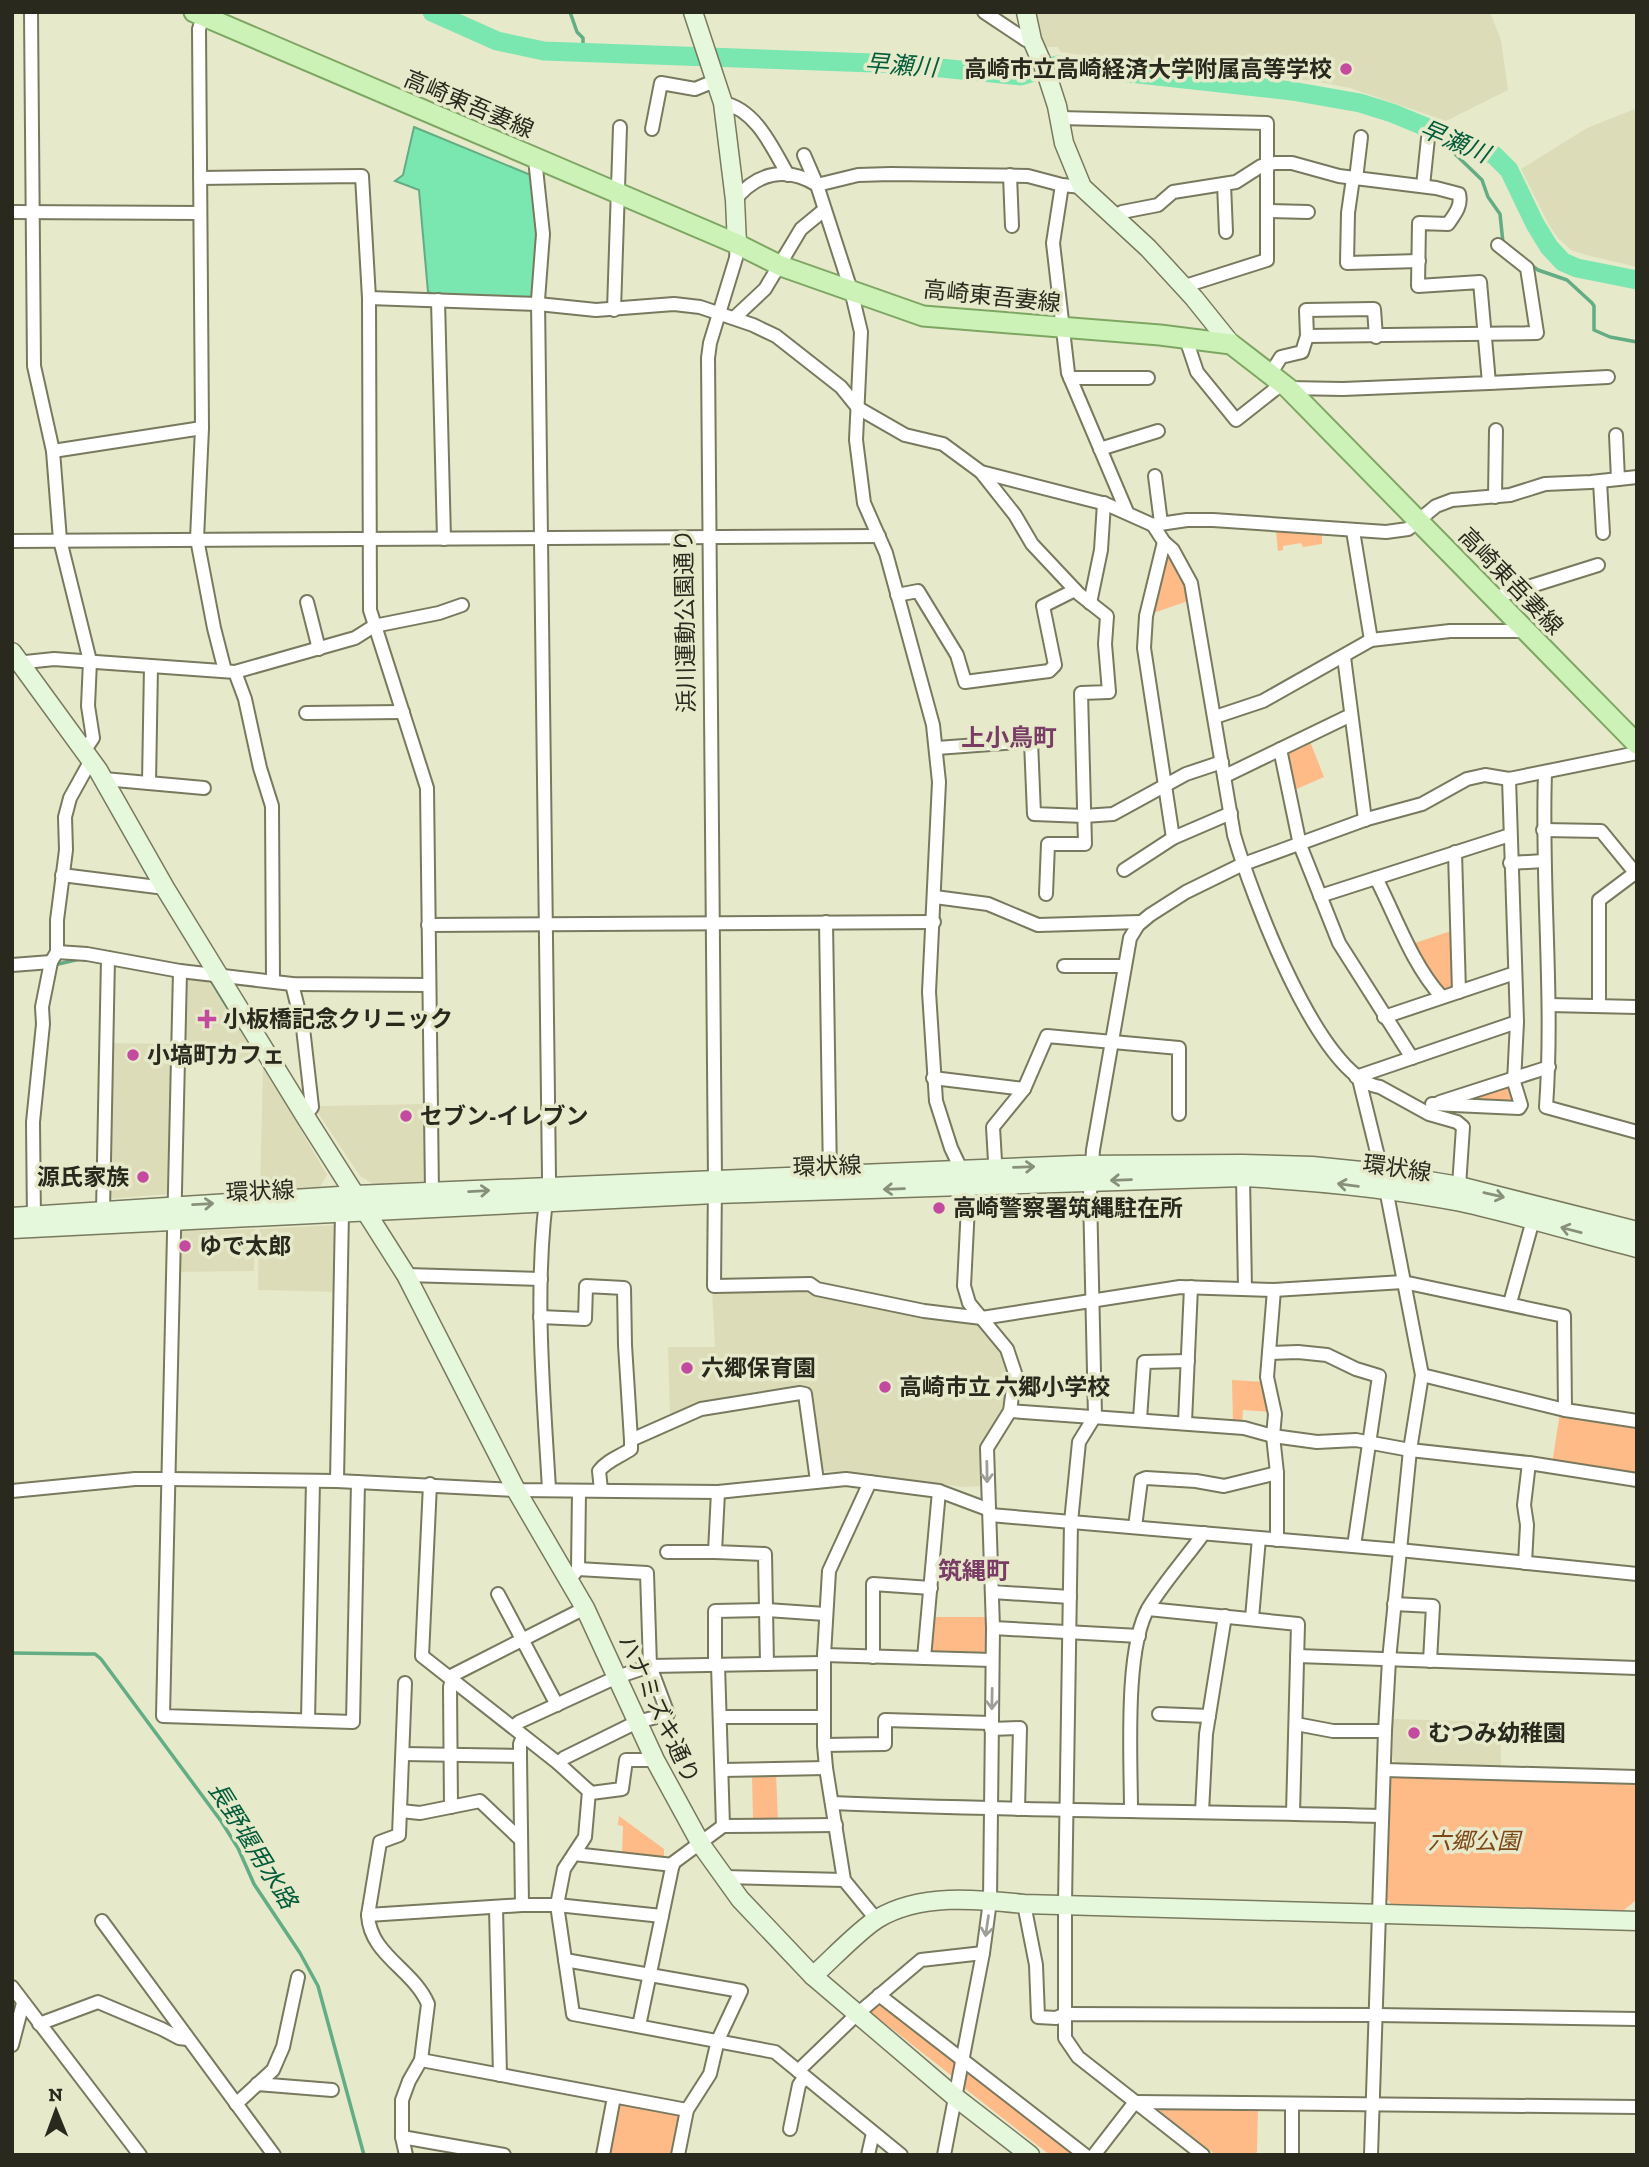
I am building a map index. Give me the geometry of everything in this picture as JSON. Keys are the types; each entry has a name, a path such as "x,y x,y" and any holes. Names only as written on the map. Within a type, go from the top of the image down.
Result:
{"main road":[{"name":"高崎東吾妻線","path":"199,14 737,244 781,266 923,316 1231,344 1281,382 1637,744"}],"street":[{"path":"31,12 34,366 53,451 60,540 90,661 88,706 93,738 65,817 67,835 54,957 42,1007 43,1024 33,1122 34,1222"},
{"name":"浜川運動公園通り","path":"693,12 723,103 735,200 737,244 736,258 708,359 714,1286 810,1284 817,1289 924,1311 982,1318"},
{"path":"984,12 1026,40 1032,40"},
{"path":"1026,12 1032,40 1044,67 1059,118 1064,143 1082,187 1148,248 1195,298 1231,344"},
{"path":"199,14 202,428 197,539 214,628 230,672 245,699 260,768 272,806 274,982"},
{"path":"652,129 661,83 695,89 714,73"},
{"path":"723,103 756,124 788,175"},
{"path":"1059,118 1268,123 1267,260 1182,287"},
{"path":"614,310 620,127"},
{"path":"1361,138 1348,213 1347,263 1419,261"},
{"path":"1423,186 1428,138"},
{"path":"804,155 817,185 862,332 856,440 858,471 864,503 879,536 897,596 937,748 939,782 929,992 933,1078 942,1123 966,1178 964,1286 969,1303 1007,1349 1016,1373 1010,1410 987,1448 993,1628 990,1900 983,1953 944,2155"},
{"path":"535,159 543,234 538,304 543,539 546,1195 540,1317 549,1489"},
{"path":"1112,217 1122,212 1158,205 1173,192 1242,179 1268,164 1292,163 1354,178 1423,186 1459,194 1457,210 1448,224 1419,223 1418,286 1480,282 1489,383"},
{"path":"735,200 748,184 757,179 788,175 806,178 817,185 858,175 1010,175 1047,179 1062,185 1082,187"},
{"path":"1010,175 1012,226"},
{"path":"200,178 362,176 369,298 370,610 385,649 427,788 432,1193"},
{"path":"1224,184 1226,232"},
{"path":"1062,185 1053,243 1064,351 1070,378 1127,512"},
{"path":"734,318 765,289 802,229 824,210"},
{"path":"1267,211 1308,212"},
{"path":"12,212 200,213"},
{"path":"1307,336 1537,333 1527,268 1498,245"},
{"path":"369,298 538,304 596,310 674,304 700,307 776,336 841,387 858,408 905,435 943,444 981,472 1015,516 1032,544 1075,590 1108,616 1105,644 1109,692 1081,693 1085,844 1048,844 1046,894"},
{"path":"438,300 444,539"},
{"path":"1281,382 1281,357 1303,352 1307,336 1306,310 1374,309 1376,337"},
{"path":"1186,339 1197,372 1236,420 1281,382 1489,383 1608,377"},
{"path":"1070,378 1148,378"},
{"path":"53,451 202,428"},
{"path":"1495,497 1496,430"},
{"path":"1100,449 1158,431"},
{"path":"1616,435 1618,479"},
{"path":"981,472 1104,503 1157,524 1213,520 1353,531 1408,529 1436,506 1452,500 1510,495 1545,484 1600,482 1637,477"},
{"path":"1155,475 1157,524 1164,542 1174,550 1191,583 1224,776 1243,864 1284,968 1336,1055 1358,1078 1429,1114 1457,1122 1463,1128 1459,1186"},
{"path":"1600,482 1604,533"},
{"path":"1090,603 1101,550 1104,503"},
{"path":"1353,531 1371,640"},
{"path":"12,541 879,536"},
{"path":"1164,542 1146,616 1144,648 1173,838"},
{"path":"1493,598 1598,565"},
{"path":"897,596 918,591 957,655 965,682 1049,671 1055,665 1043,606 1075,590"},
{"path":"307,602 318,649"},
{"path":"15,659 90,661 230,672 355,638 374,626 439,613 462,605"},
{"path":"1215,718 1263,701 1371,640 1450,631 1524,631"},
{"path":"1344,657 1365,820"},
{"name":"ハナミズキ通り","path":"15,659 104,779 165,888 406,1275 516,1490 574,1574 585,1608 655,1760 700,1843 740,1899 813,1976 856,2015 1030,2155"},
{"path":"149,783 151,666"},
{"path":"306,713 403,712"},
{"path":"1224,776 1351,715"},
{"path":"937,748 1031,741 1034,814 1113,814 1186,774 1222,762"},
{"path":"1280,749 1300,845 1339,943 1412,1058"},
{"path":"1203,2155 1078,2057 1065,2038 1071,1522 1079,1442 1095,1416 1091,1173 1130,938 1140,922 1186,892 1243,864 1365,820 1422,804 1467,779 1485,775 1509,779 1637,753"},
{"path":"1545,773 1543,830 1549,1005 1546,1107 1637,1132"},
{"path":"104,779 204,788"},
{"path":"1432,1104 1519,1108 1521,1105 1514,1082 1517,1022 1509,779"},
{"path":"1124,870 1173,838 1231,813"},
{"path":"1543,830 1601,831 1636,874 1599,901 1599,1006"},
{"path":"1320,896 1510,835"},
{"path":"1455,852 1459,992"},
{"path":"1510,863 1544,861"},
{"path":"62,875 165,888"},
{"path":"1376,878 1418,961 1441,996"},
{"path":"935,897 988,904 1038,925 1140,922"},
{"path":"826,922 830,1177"},
{"path":"428,925 934,922"},
{"path":"12,965 54,957 108,958 180,971 292,984 429,985"},
{"path":"103,1211 108,958"},
{"path":"1064,966 1124,966"},
{"path":"180,971 163,1716 353,1722 358,1482"},
{"path":"1384,1017 1515,973"},
{"path":"292,984 303,1028 312,1107 305,1116"},
{"path":"1549,1005 1637,1007"},
{"path":"1358,1078 1517,1022"},
{"path":"995,1161 993,1127 1024,1089 1047,1036 1179,1048 1179,1114"},
{"path":"1415,1107 1549,1067"},
{"path":"933,1078 1024,1089"},
{"path":"1358,1078 1384,1181 1422,1375 1410,1450 1389,1660 1371,2155"},
{"name":"環状線","path":"12,1229 34,1222 103,1211 366,1212 546,1195 1091,1173 1242,1164 1312,1166 1384,1181 1637,1248"},
{"name":"環状線","path":"1091,1173 1384,1181 1459,1186 1637,1231"},
{"name":"環状線","path":"715,1188 830,1177 966,1178"},
{"path":"1243,1177 1245,1289"},
{"name":"環状線","path":"12,1217 34,1222 174,1213 355,1195 546,1195"},
{"path":"337,1481 342,1212"},
{"path":"1510,1303 1533,1220"},
{"path":"406,1275 541,1279"},
{"path":"982,1318 1092,1299 1191,1287 1274,1290 1402,1282 1564,1316 1565,1410"},
{"path":"540,1317 584,1319 586,1286 624,1288 631,1448 620,1458 602,1466 599,1471 601,1490"},
{"path":"1185,1422 1191,1287"},
{"path":"1274,1290 1267,1377 1275,1414 1273,1436 1277,1473 1277,1540"},
{"path":"1269,1353 1327,1355 1356,1369 1379,1376 1354,1546"},
{"path":"1140,1419 1144,1362 1188,1361"},
{"path":"1422,1375 1565,1410 1637,1421"},
{"path":"631,1440 701,1409 805,1394 817,1480"},
{"path":"1010,1410 1244,1428 1273,1436 1317,1442 1356,1440 1410,1450 1529,1463 1637,1480"},
{"path":"1525,1563 1527,1525 1524,1505 1529,1463"},
{"path":"1135,1527 1141,1480 1146,1478 1196,1481 1224,1486 1277,1473"},
{"path":"12,1491 135,1479 168,1479 337,1481 516,1490 718,1492 846,1479 939,1492 989,1512 1071,1522 1399,1550 1637,1574"},
{"path":"308,1720 313,1481"},
{"path":"870,1482 830,1571 825,1614 824,1745 845,1880 876,1919"},
{"path":"430,1484 422,1656 592,1793 622,1788 626,1760 655,1760"},
{"path":"558,1763 637,1721 668,1714 650,1666 647,1573 574,1574 579,1491"},
{"path":"715,1552 718,1492"},
{"path":"924,1658 939,1492"},
{"path":"1131,1810 1132,1675 1139,1636 1148,1609 1204,1533"},
{"path":"1252,1618 1259,1538"},
{"path":"667,1552 765,1554 767,1664"},
{"path":"873,1657 873,1584 931,1588"},
{"path":"992,1592 1070,1597"},
{"path":"498,1594 557,1705"},
{"path":"1394,1604 1433,1606 1430,1661"},
{"path":"451,1807 451,1679 456,1672 585,1608"},
{"path":"1148,1609 1298,1624 1293,1813"},
{"path":"723,1826 715,1611 825,1614"},
{"path":"1202,1812 1209,1716 1225,1616"},
{"path":"993,1628 1139,1636"},
{"path":"1297,1656 1637,1668"},
{"path":"522,1905 519,1722 617,1677 650,1666 767,1664 873,1657 992,1660"},
{"path":"405,1683 399,1835 380,1842 368,1914 369,1925 378,1947 396,1961 428,2004 421,2060 402,2100 401,2137 406,2155"},
{"path":"1159,1714 1209,1716"},
{"path":"720,1717 824,1717"},
{"path":"824,1745 885,1744 885,1720 1020,1728 1018,1809"},
{"path":"1296,1724 1333,1731 1385,1731"},
{"path":"403,1754 520,1756"},
{"path":"722,1770 826,1769"},
{"path":"1384,1770 1637,1777"},
{"path":"589,1791 585,1837 564,1870 557,1905 573,2014 775,2052 901,2155"},
{"path":"401,1811 420,1813 480,1801 521,1840"},
{"path":"832,1803 990,1810 1067,1808 1382,1816"},
{"path":"639,2026 673,1865 723,1826 836,1825"},
{"path":"574,1854 673,1865"},
{"path":"724,1877 845,1880"},
{"path":"813,1976 876,1919 921,1902 990,1900 1024,1904 1637,1921"},
{"path":"1024,1904 1036,1965 1038,2017 1056,2018 1065,2014 1376,2015 1637,2019"},
{"path":"368,1914 557,1905 662,1916"},
{"path":"496,1908 500,2076"},
{"path":"102,1921 274,2155"},
{"path":"790,2129 801,2074 856,2015 921,1960 983,1953"},
{"path":"565,1961 741,1991 718,2040 710,2074 687,2110 678,2155"},
{"path":"236,2104 272,2070 283,2047 298,1977"},
{"path":"12,1987 140,2155"},
{"path":"879,1995 1085,2155"},
{"path":"39,2024 98,2002 179,2038 187,2039"},
{"path":"12,2045 23,2003"},
{"path":"421,2060 687,2110"},
{"path":"257,2084 332,2090"},
{"path":"603,2155 614,2096"},
{"path":"1135,2102 1637,2107"},
{"path":"1094,2155 1135,2102"},
{"path":"1292,2104 1292,2155"},
{"path":"868,2155 873,2133"},
{"path":"401,2137 504,2155"}],"shaded area":[{"name":"高崎市立高崎経済大学附属高等学校","path":"1033,12 1490,12 1501,40 1508,90 1446,121 1350,88 1314,81 1149,65 1060,52 1058,47 1043,47"},
{"path":"1637,108 1637,267 1571,250 1550,227 1521,169 1587,128"},
{"path":"414,127 533,176 540,233 535,298 443,297 428,292 419,190 395,181 403,175"},
{"name":"小板橋記念クリニック","path":"182,978 208,981 259,1060 180,1058"},
{"path":"109,1043 172,1044 169,1194 106,1199"},
{"path":"263,1065 327,1175 320,1187 260,1190"},
{"path":"425,1104 427,1181 373,1184 360,1176 316,1110 318,1106"},
{"path":"337,1225 338,1292 258,1290 259,1229"},
{"path":"255,1229 254,1271 175,1272 176,1231"},
{"name":"高崎市立 六郷小学校","path":"809,1290 978,1321 1006,1357 1010,1378 1005,1411 985,1443 984,1486 962,1487 865,1473 820,1471 808,1390 670,1418 668,1347 715,1347 712,1291"},
{"path":"1393,1719 1501,1722 1501,1767 1397,1764 1393,1759"}],"green space":[{"path":"1276,531 1322,534 1322,544 1303,547 1301,543 1283,546 1283,550 1278,551"},
{"path":"1169,552 1179,566 1191,600 1153,613 1164,553"},
{"path":"1309,739 1324,777 1292,791 1285,749"},
{"path":"1451,931 1455,933 1454,989 1445,992 1439,990 1414,947 1415,943"},
{"path":"1507,1083 1517,1102 1453,1103"},
{"path":"1232,1380 1265,1382 1272,1412 1243,1410 1242,1423 1233,1423"},
{"path":"1560,1413 1635,1425 1637,1476 1552,1464"},
{"path":"933,1617 989,1617 988,1651 984,1654 934,1653 929,1648"},
{"path":"776,1773 778,1820 753,1820 752,1774"},
{"name":"六郷公園","path":"1395,1773 1630,1781 1637,1785 1635,1901 1624,1910 1391,1904 1387,1899 1391,1779"},
{"path":"619,1816 664,1849 664,1857 622,1854 623,1826 618,1825"},
{"path":"879,2001 955,2061 952,2076 868,2010"},
{"path":"969,2070 1076,2155 1050,2155 963,2087 966,2071"},
{"path":"619,2104 676,2112 680,2118 673,2155 609,2155"},
{"path":"1160,2109 1258,2109 1257,2152 1254,2155 1216,2155"}],"waterway":[{"name":"早瀬川","path":"432,12 497,41 544,51 901,64 1021,76 1057,65 1292,91 1360,103 1392,113 1494,155 1509,170 1535,224 1549,247 1563,262 1577,268 1637,280"},
{"path":"570,12 577,32 583,38 583,54"},
{"name":"早瀬川","path":"1447,142 1449,136"},
{"path":"1452,151 1482,180 1488,197 1500,214 1503,243"},
{"path":"1531,265 1567,280 1592,303 1594,330 1610,337 1637,342"},
{"path":"54,965 80,959"},
{"path":"206,979 210,979 241,1029"},
{"name":"長野堰用水路","path":"12,1653 95,1654 221,1821 238,1848 254,1884 300,1953 318,1986 364,2155"}],"place":[{"name":"高崎市立高崎経済大学附属高等学校","path":"1346,69"},
{"name":"小板橋記念クリニック","path":"207,1019"},
{"name":"小塙町カフェ","path":"133,1055"},
{"name":"セブン-イレブン","path":"406,1116"},
{"name":"源氏家族","path":"143,1177"},
{"name":"高崎警察署筑縄駐在所","path":"939,1208"},
{"name":"ゆで太郎","path":"185,1246"},
{"name":"六郷保育園","path":"687,1368"},
{"name":"高崎市立 六郷小学校","path":"885,1387"},
{"name":"むつみ幼稚園","path":"1414,1733"}],"district":[{"name":"上小鳥町","path":"1009,737"},
{"name":"筑縄町","path":"974,1570"}]}
